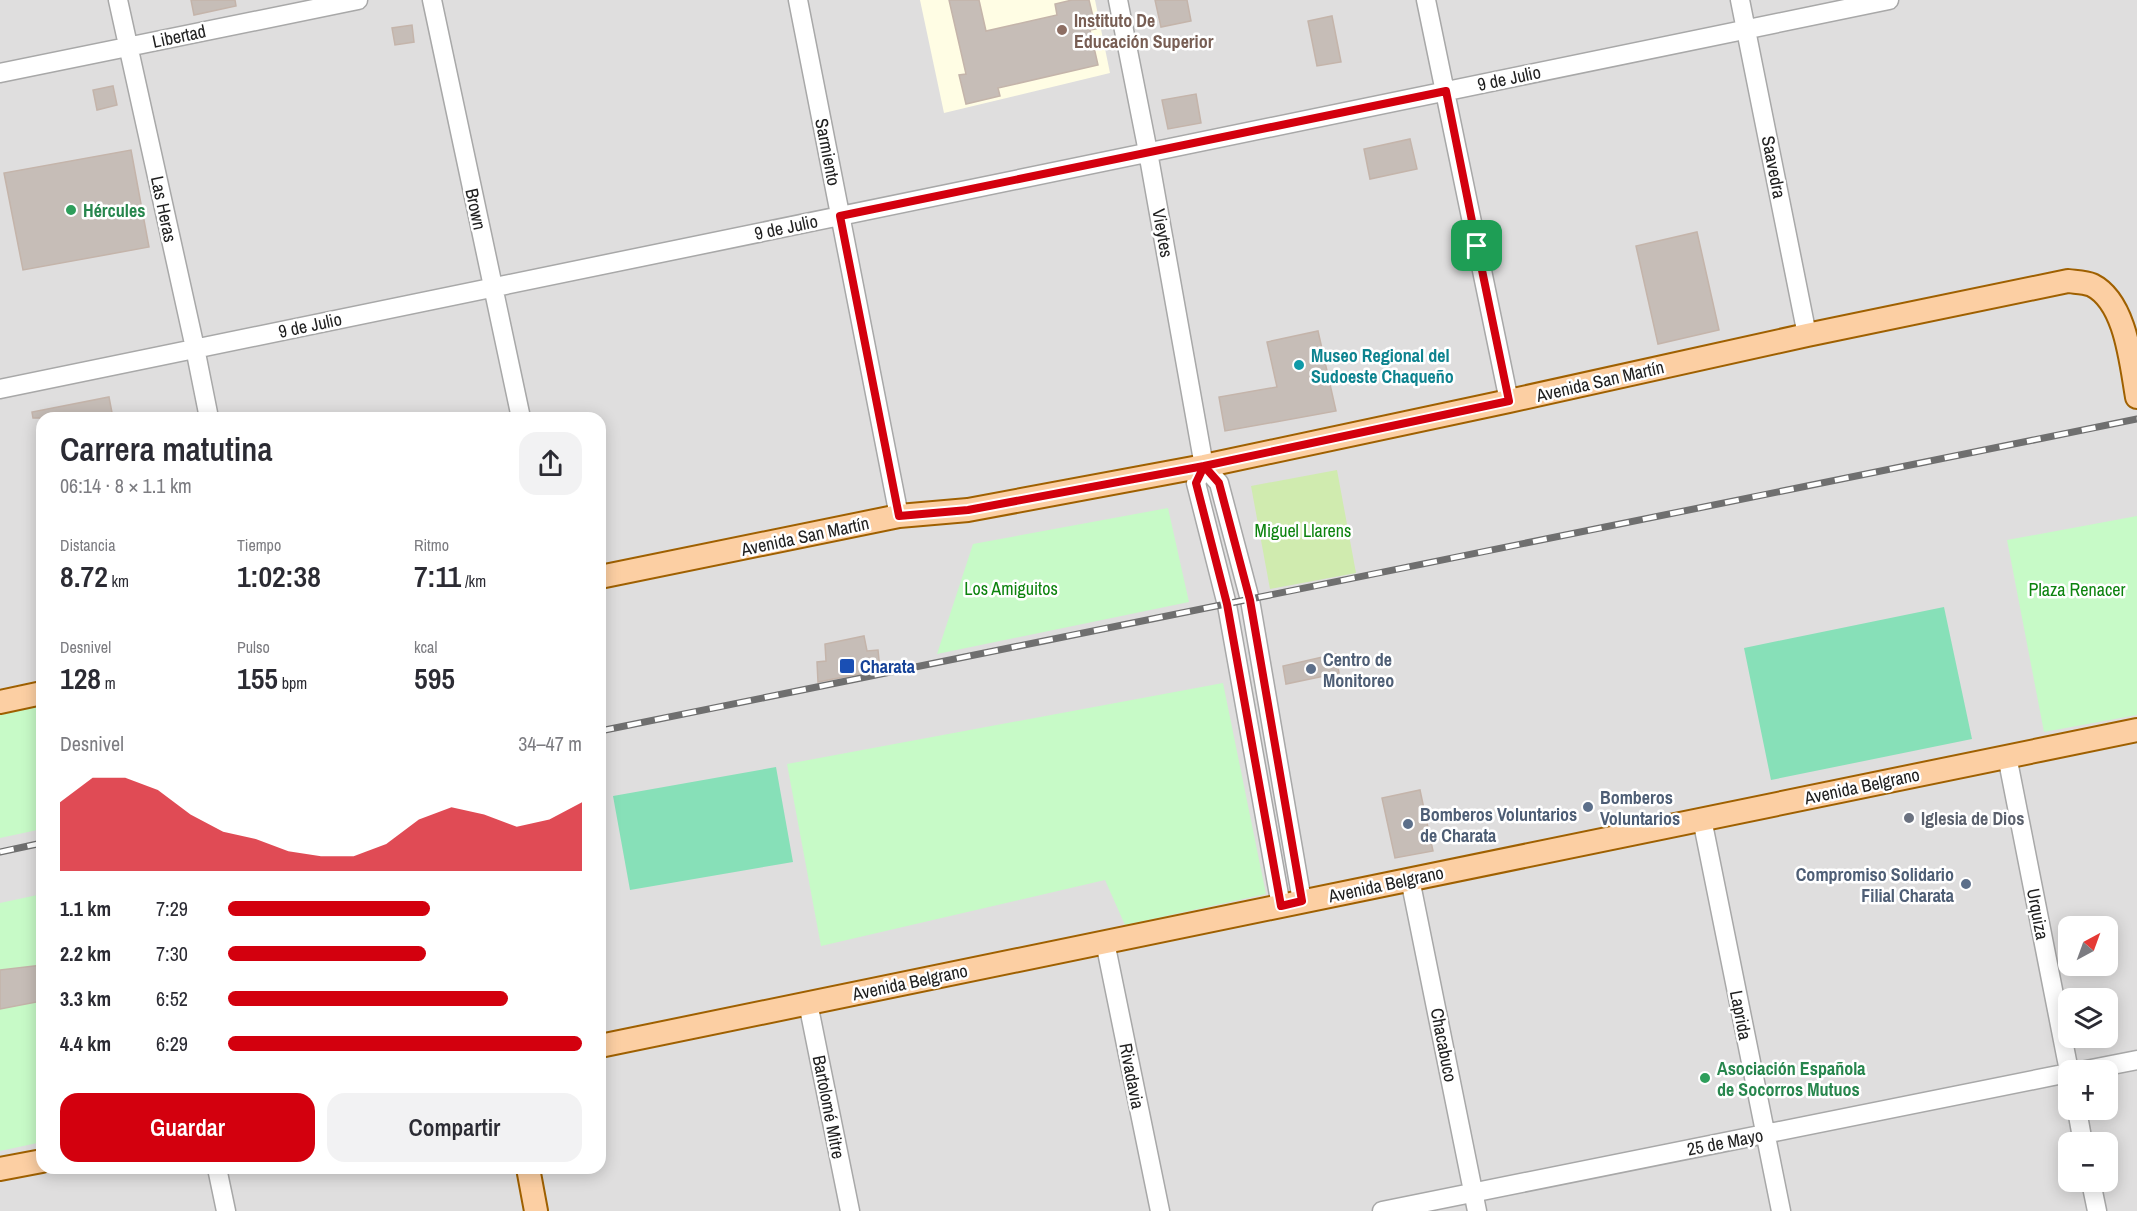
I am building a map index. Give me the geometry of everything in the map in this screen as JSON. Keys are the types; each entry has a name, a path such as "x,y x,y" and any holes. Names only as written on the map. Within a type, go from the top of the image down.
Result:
{"main road":[{"name":"Avenida San Martín","path":"606,576 899,516 968,510 1204,466 1807,335 2068,281 2091,284 2128,313"},
{"path":"2128,313 2137,397"},
{"path":"0,702 36,694"},
{"name":"Avenida Belgrano","path":"606,1045 2137,730"},
{"path":"0,1169 36,1162"},
{"path":"529,1174 536,1211"}],"street":[{"name":"Las Heras","path":"118,0 208,412"},
{"name":"Libertad","path":"0,73 358,0"},
{"name":"Brown","path":"432,0 519,412"},
{"name":"Sarmiento","path":"798,0 899,516"},
{"name":"Vieytes","path":"1118,0 1204,466"},
{"path":"1426,0 1509,401"},
{"name":"Saavedra","path":"1740,0 1807,335"},
{"name":"9 de Julio","path":"0,388 1889,0"},
{"path":"1204,466 1196,483 1227,604 1292,903"},
{"name":"Urquiza","path":"2007,756 2067,1060"},
{"name":"Laprida","path":"1702,819 1781,1211"},
{"name":"Chacabuco","path":"1410,879 1477,1211"},
{"name":"Rivadavia","path":"1105,942 1160,1211"},
{"name":"Bartolomé Mitre","path":"808,1003 850,1211"},
{"path":"2118,1064 2137,1060"},
{"name":"25 de Mayo","path":"1382,1211 2058,1074"},
{"path":"218,1174 225,1211"},
{"path":"2093,1192 2097,1211"}],"shaded area":[{"path":"0,0 2137,0 2137,1211 0,1211"},
{"path":"920,0 1095,0 1110,73 944,113"}],"green space":[{"name":"Miguel Llarens","path":"1337,470 1356,573 1270,589 1251,486"},
{"name":"Los Amiguitos","path":"1168,508 1189,602 937,654 973,544"},
{"name":"Plaza Renacer","path":"2137,516 2137,715 2044,732 2007,540"},
{"path":"1944,607 1972,739 1771,780 1744,648"},
{"path":"1223,683 1266,894 1125,925 1105,880 821,946 787,764"},
{"path":"36,707 36,830 0,838 0,714"},
{"path":"776,767 793,862 630,890 613,796"},
{"path":"36,895 36,1143 0,1151 0,903"}],"building":[{"path":"191,0 235,0 236,6 194,15"},
{"path":"949,0 979,0 986,31 1057,15 1055,4 1072,0 1089,0 1096,29 1090,30 1098,65 998,88 1000,96 966,104 959,75 966,74"},
{"path":"1155,0 1187,0 1191,21 1161,27"},
{"path":"1332,16 1341,62 1317,66 1308,21"},
{"path":"412,25 414,42 395,45 392,28"},
{"path":"113,86 117,105 97,110 93,90"},
{"path":"1196,94 1201,123 1168,129 1162,100"},
{"path":"1410,139 1417,169 1370,179 1364,149"},
{"name":"Hércules","path":"131,150 149,247 23,270 4,173"},
{"path":"1697,232 1719,330 1658,344 1636,246"},
{"name":"Museo Regional del Sudoeste Chaqueño","path":"1318,331 1336,411 1225,431 1219,397 1277,387 1267,342"},
{"path":"109,397 112,412 36,412 36,418 33,418 32,412"},
{"path":"864,636 867,651 878,650 880,670 818,682 817,662 826,661 825,644"},
{"name":"Centro de Monitoreo","path":"1336,654 1339,673 1286,684 1283,666"},
{"name":"Bomberos Voluntarios de Charata","path":"1420,790 1433,851 1395,858 1382,798"},
{"path":"36,966 36,1002 0,1009 0,970"}],"railway":[{"path":"606,730 2137,419"},
{"path":"0,852 36,844"}],"place":[{"name":"Instituto De Educación Superior","path":"1062,30"},
{"name":"Hércules","path":"71,210"},
{"name":"Museo Regional del Sudoeste Chaqueño","path":"1299,365"},
{"name":"Charata","path":"847,666"},
{"name":"Centro de Monitoreo","path":"1311,669"},
{"name":"Bomberos Voluntarios","path":"1588,807"},
{"name":"Iglesia de Dios","path":"1909,818"},
{"name":"Bomberos Voluntarios de Charata","path":"1408,824"},
{"name":"Compromiso Solidario Filial Charata","path":"1966,884"},
{"name":"Asociación Española de Socorros Mutuos","path":"1705,1078"}],"route":[{"path":"1477,246 1446,91 840,216 899,516 968,510 1204,466 1219,483 1250,600 1302,901 1281,906 1227,604 1196,483 1204,466 1509,401 1477,246"}]}
